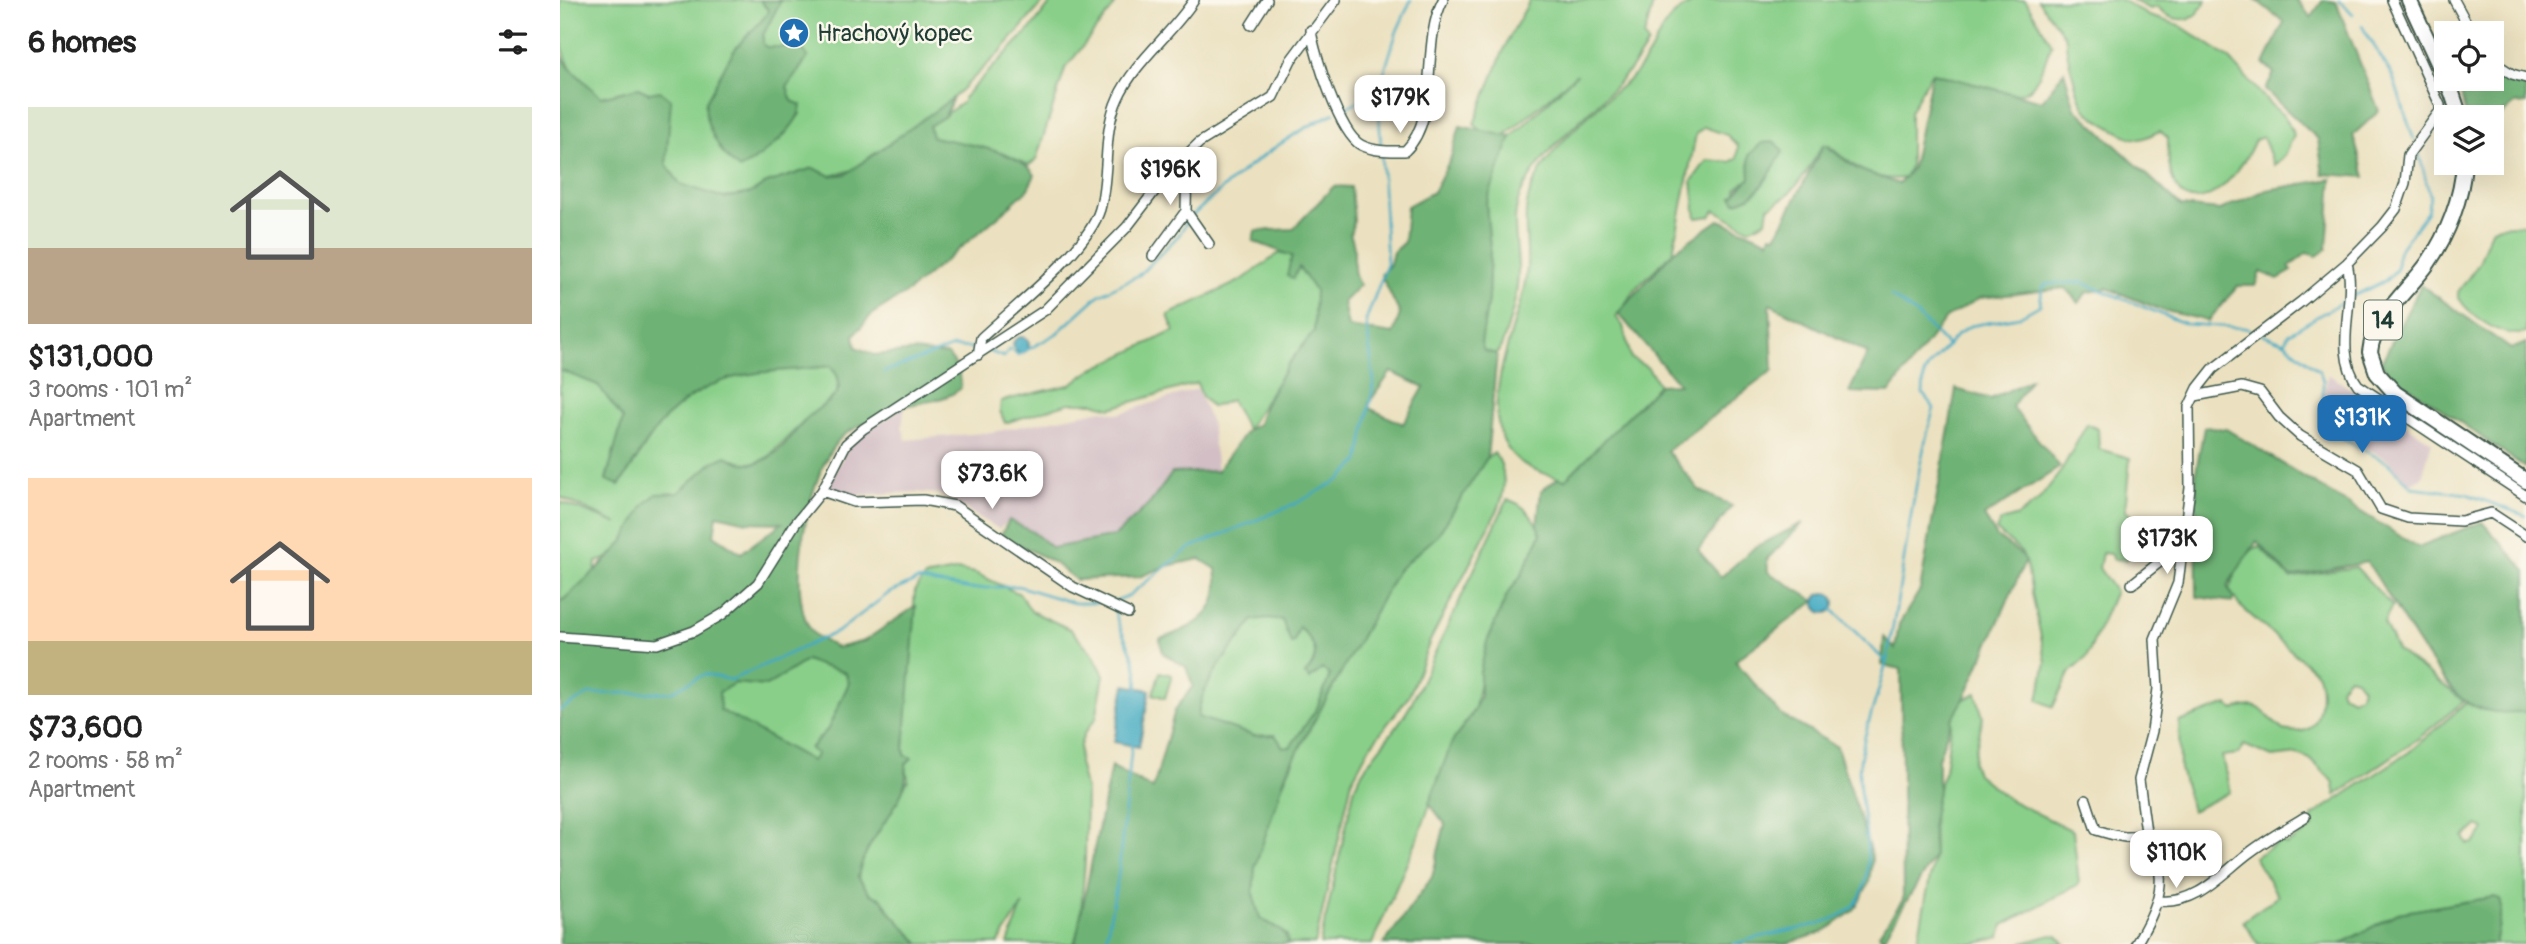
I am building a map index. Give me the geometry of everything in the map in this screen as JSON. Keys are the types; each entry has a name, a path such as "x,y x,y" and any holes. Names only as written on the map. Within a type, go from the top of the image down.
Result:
{"main road":[{"path":"2409,0 2456,105"},
{"name":"14","path":"2463,175 2448,226 2428,262 2382,322 2370,352 2377,373 2395,393 2526,481"}],"street":[{"path":"978,355 981,338 1079,246 1094,226 1101,207 1110,123 1118,99 1129,79 1194,0"},
{"path":"1251,25 1267,0"},
{"path":"560,637 657,643 694,631 723,614 758,583 795,524 822,491 846,444 863,429 1045,310 1127,227 1170,170 1187,154 1199,143 1273,97 1291,60 1336,0"},
{"path":"1311,30 1314,50 1348,132 1360,145 1383,151 1405,151 1418,139 1429,85 1432,26 1443,0"},
{"path":"2392,0 2440,105"},
{"path":"2454,0 2465,21"},
{"path":"2504,69 2526,78"},
{"path":"2136,944 2159,901 2161,881 2152,842 2146,832 2139,780 2152,731 2158,689 2155,639 2178,583 2190,488 2189,407 2213,369 2347,263 2396,209 2405,183 2408,155 2434,123"},
{"path":"1153,256 1186,211 1187,154"},
{"path":"1186,211 1209,244"},
{"path":"2347,263 2350,306 2346,354 2350,373 2358,385 2526,496"},
{"path":"2195,396 2242,387 2260,392 2279,417 2300,436 2358,470 2381,509 2408,518 2424,516 2460,521 2491,513 2525,534"},
{"path":"822,491 854,502 923,500 955,506 1073,587 1128,613"},
{"path":"2132,584 2181,545"},
{"path":"2086,800 2096,830 2126,838 2137,838 2146,832"},
{"path":"2159,901 2169,902 2198,893 2250,852 2305,817"}],"shaded area":[{"path":"2328,374 2432,442 2422,477 2410,484 2388,460 2349,438 2322,406"},
{"path":"1197,389 1211,423 1217,471 1172,473 1150,503 1115,536 1052,548 1033,532 1009,520 999,529 940,494 916,492 822,497 847,449 857,438 905,406 902,426 906,440 993,432 1103,410 1118,414"}],"green space":[{"path":"560,0 760,0 769,11 757,28 749,32 706,101 706,117 723,153 749,164 781,139 800,114 791,101 787,87 808,57 801,47 766,47 762,44 763,35 781,0 1045,0 1001,51 953,98 856,169 831,176 813,168 767,183 751,193 724,198 680,184 666,164 668,123 649,93 638,88 601,97 577,77 565,56 562,44"},
{"path":"760,0 781,0 763,35 763,44 766,47 801,47 808,57 787,87 792,101 801,105 794,123 767,151 739,169 714,138 707,119 706,101 733,52 769,11"},
{"path":"1053,0 1109,0 1115,5 1065,69 1036,160 1029,165 985,148 932,137 929,126 963,102 963,98 1033,26"},
{"path":"1530,0 1654,0 1644,37 1648,43 1635,63 1620,82 1551,150 1523,189 1515,221 1518,263 1516,293 1507,329 1497,354 1484,351 1481,343 1488,299 1490,249 1486,203 1490,185 1511,137 1577,74 1495,144 1474,124 1507,42"},
{"path":"1698,0 2025,0 2052,44 2037,79 2031,88 2022,93 1982,88 1931,73 1910,112 1910,166 1905,178 1872,175 1828,145 1822,146 1793,189 1768,207 1766,221 1749,229 1715,210 1711,216 1696,218 1692,181 1707,160 1730,162 1737,158 1738,146 1727,135 1704,127 1696,134 1673,252 1636,288 1616,317 1623,326 1631,358 1648,368 1659,385 1565,480 1525,465 1507,448 1499,427 1497,403 1500,377 1526,277 1526,218 1529,195 1541,170 1558,147 1635,74 1667,22 1684,7","holes":["1762,143 1782,153 1759,189 1736,202 1736,189 1750,178 1749,155"]},
{"path":"2038,0 2122,0 2149,16 2179,25 2229,58 2285,117 2294,135 2284,157 2274,165 2263,137 2255,140 2244,161 2216,192 2201,199 2188,198 2177,189 2170,169 2168,138 2160,131 2140,139 2135,138 2112,128 2087,111 2073,75 2066,38"},
{"path":"2132,0 2207,0 2195,16 2180,19 2170,17 2157,7 2150,9"},
{"path":"2256,0 2297,0 2311,17 2323,0 2336,2 2379,111 2353,135 2365,177 2323,174 2318,139 2265,90 2274,73 2264,64 2284,22"},
{"path":"560,54 570,68 601,97 638,88 649,93 660,91 671,100 666,164 680,184 724,198 751,193 767,183 813,168 831,176 846,174 953,98 945,116 929,126 932,137 1003,154 1027,166 1035,175 1028,189 1001,214 909,291 872,314 854,335 856,347 874,355 915,351 948,355 958,368 961,388 942,398 892,411 843,436 831,451 820,474 810,502 804,532 800,592 805,617 819,638 837,648 864,641 916,606 904,748 905,755 912,758 906,764 902,793 869,847 858,877 870,894 882,899 890,912 920,944 560,944 560,603 614,553 644,505 656,494 678,493 713,462 726,456 749,464 766,459 781,448 807,418 834,396 839,380 830,366 747,375 710,386 692,396 665,419 619,485 606,480 623,419 598,385 560,370","holes":["717,515 747,522 782,523 741,553 714,535","807,660 846,673 849,683 828,729 810,749 817,754 812,761 720,710 719,692 735,683 766,686"]},
{"path":"2064,71 2075,108 2181,206 2220,210 2266,190 2332,179 2327,249 2317,256 2307,253 2289,267 2292,271 2278,279 2260,272 2255,286 2238,286 2208,321 2162,310 2107,288 2086,293 2079,303 2065,288 1980,298 1946,318 1889,393 1849,392 1868,353 1770,304 1773,370 1667,451 1699,490 1732,506 1698,550 1721,577 1755,547 1803,523 1767,559 1768,572 1815,601 1735,661 1780,714 1837,747 1872,857 1869,883 1854,910 1824,932 1786,944 1384,944 1432,877 1445,824 1429,803 1452,742 1471,716 1480,696 1480,672 1487,642 1507,595 1521,576 1541,534 1537,525 1541,491 1558,478 1565,480 1659,385 1679,384 1618,313 1673,252 1719,220 1769,241 1771,235 1776,236 1824,144 1857,169 1899,184 1912,168 1932,73 2042,101"},
{"path":"2504,79 2526,86 2526,103 2515,104 2504,113 2504,105 2464,105 2460,91 2504,91"},
{"path":"1460,126 1511,137 1486,203 1490,249 1488,300 1481,343 1484,351 1497,354 1487,458 1437,536 1398,570 1288,768 1255,867 1253,894 1260,918 1281,931 1288,944 1075,944 1111,766 1153,789 1175,710 1193,686 1186,667 1163,653 1160,639 1185,629 1204,616 1215,597 1216,569 1200,559 1167,566 1139,577 1076,580 1053,562 1001,535 1009,520 1033,532 1052,548 1115,536 1150,503 1172,473 1217,471 1247,430 1258,424 1263,408 1288,364 1314,332 1315,291 1299,267 1293,279 1287,275 1292,256 1253,241 1255,231 1293,229 1334,186 1351,187 1354,221 1350,234 1354,247 1356,279 1360,285 1343,302 1348,327 1393,334 1400,314 1381,275 1390,264 1393,252 1404,242 1407,206 1433,192 1450,160","holes":["1391,372 1424,387 1403,424 1369,408 1369,403","1253,620 1282,620 1291,643 1294,642 1299,627 1309,638 1315,649 1314,661 1305,674 1310,679 1322,669 1330,675 1317,708 1290,747 1283,747 1275,735 1255,736 1198,717 1204,691 1219,666"]},
{"path":"1775,142 1783,152 1769,175 1752,195 1736,202 1732,197 1750,178 1749,155 1762,143"},
{"path":"2526,224 2526,333 2507,333 2479,319 2464,305 2458,292 2479,263 2491,230 2499,226"},
{"path":"1288,253 1292,256 1290,263 1299,266 1315,291 1314,332 1288,364 1247,430 1231,400 1212,407 1202,397 1197,383 1111,408 1094,403 1069,403 1005,423 1000,411 1001,401 1069,385 1093,369 1174,331 1168,315 1242,280 1278,254"},
{"path":"2421,285 2511,349 2526,343 2526,468 2388,372 2381,363"},
{"path":"830,366 838,377 837,394 807,418 768,457 756,463 713,462 678,493 644,505 619,547 605,559 596,562 595,574 560,603 560,502 618,524 560,497 560,370 598,385 623,419 606,479 619,485 665,419 692,396 710,386 747,375"},
{"path":"2030,380 2012,407 2060,467 1984,516 1997,537 2023,556 2025,562 1964,699 1952,719 1938,759 1938,791 1932,822 1934,857 1883,939 1879,934 1903,900 1901,669 1882,665 1884,637 1895,649 1899,624 1920,590 1956,389 1991,399"},
{"path":"2087,424 2098,429 2099,449 2130,458 2125,511 2136,518 2138,524 2127,560 2113,559 2112,554 2102,553 2099,568 2115,591 2087,657 2070,672 2053,707 2038,700 2046,662 2026,563 2021,552 1996,530 2001,521 2018,516 2038,501 2061,471"},
{"path":"2204,427 2226,429 2418,547 2482,522 2526,571 2526,712 2489,711 2468,703 2456,694 2429,660 2367,562 2290,577 2257,541 2227,586 2234,598 2232,602 2197,597 2196,471"},
{"path":"1494,453 1501,465 1504,479 1499,507 1430,641 1409,696 1369,748 1352,780 1315,944 1288,944 1287,935 1260,918 1253,892 1257,859 1284,780 1392,580 1407,561 1437,535 1469,480 1484,460"},
{"path":"1507,500 1513,501 1528,512 1541,534 1521,575 1507,595 1487,642 1475,708 1452,743 1419,835 1372,944 1320,944 1355,786 1360,775 1410,706"},
{"path":"2259,546 2290,578 2356,567 2392,606 2384,623 2397,650 2464,701 2419,738 2336,795 2333,781 2310,759 2298,754 2272,757 2244,745 2238,754 2222,756 2230,792 2192,811 2180,769 2179,722 2222,706 2228,705 2234,710 2252,706 2262,710 2283,730 2294,732 2306,730 2315,721 2318,713 2321,696 2317,673 2239,605 2229,589 2241,564","holes":["2349,677 2356,679 2362,687 2360,695 2352,699 2342,694 2340,687"]},
{"path":"959,570 975,573 1020,594 1031,611 1070,629 1093,654 1104,675 1096,718 1084,734 1080,746 1079,763 1086,791 1085,861 1080,924 1074,944 1008,944 1023,904 998,944 920,944 890,912 882,899 870,894 858,877 861,860 908,780 904,749 915,590 925,577"},
{"path":"1253,620 1282,620 1291,643 1299,627 1313,644 1314,661 1306,674 1322,669 1329,671 1329,681 1322,701 1304,731 1290,747 1283,747 1275,735 1255,736 1198,717 1204,691 1219,666"},
{"path":"807,660 845,673 849,683 828,729 810,748 817,754 812,761 720,710 719,692 735,683 766,686"},
{"path":"1160,672 1172,675 1165,698 1153,694"},
{"path":"1976,693 1983,717 1973,762 1977,774 2008,799 2073,831 2079,884 2003,925 2000,937 1974,944 1917,944 1934,857 1933,802 1945,770 1952,719 1961,701"},
{"path":"2466,703 2483,710 2526,712 2526,944 2495,944 2502,908 2494,897 2398,913 2341,944 2258,944 2243,921 2278,896 2254,857 2282,841 2286,845 2313,828 2312,816 2409,752","holes":["2477,826 2485,829 2474,843 2468,844 2464,837"]},
{"path":"2494,897 2500,899 2502,908 2495,944 2341,944 2398,913"},
{"path":"2051,935 2058,936 2065,944 2019,944"}],"water":[{"path":"1018,337 1024,337 1029,345 1027,351 1018,353 1013,348 1013,342"},
{"path":"1825,593 1832,596 1835,603 1832,610 1825,613 1818,610 1815,603 1818,596"},
{"path":"1125,685 1150,690 1139,747 1114,742"}],"waterway":[{"path":"1112,602 1128,596 1190,548 1297,503 1341,479 1359,461 1374,382 1366,320 1387,264 1378,92 1397,31 1411,0"},
{"path":"2339,0 2353,14"},
{"path":"2362,26 2393,77 2414,140"},
{"path":"1340,110 1378,92"},
{"path":"1193,215 1260,158 1334,113"},
{"path":"2351,297 2385,281 2397,269 2398,252 2427,212 2430,196 2417,146"},
{"path":"988,351 1004,357 1009,349 1018,355 1056,334 1099,295 1139,275 1179,235 1188,220"},
{"path":"1734,944 1831,920 1854,905 1862,891 1868,859 1860,788 1860,758 1886,663 1919,471 1934,408 1923,394 1924,375 1929,366 1957,335 1970,326 2019,317 2040,305 2042,288 2047,284 2081,282 2186,324 2245,328 2256,332"},
{"path":"1891,296 1917,315 1948,346"},
{"path":"2345,300 2288,334 2285,343 2319,371 2323,380 2323,406 2345,440 2388,463 2412,487 2467,494 2526,516"},
{"path":"2262,334 2285,343"},
{"path":"884,372 953,347 978,348"},
{"path":"560,710 589,694 671,692 705,674 731,680 839,631 889,593 918,580 971,589 1018,586 1074,603 1097,603"},
{"path":"1830,607 1885,661"},
{"path":"1114,609 1136,667 1137,691"},
{"path":"1105,944 1118,877 1132,743"}],"place":[{"name":"Hrachový kopec","path":"794,33"}]}
